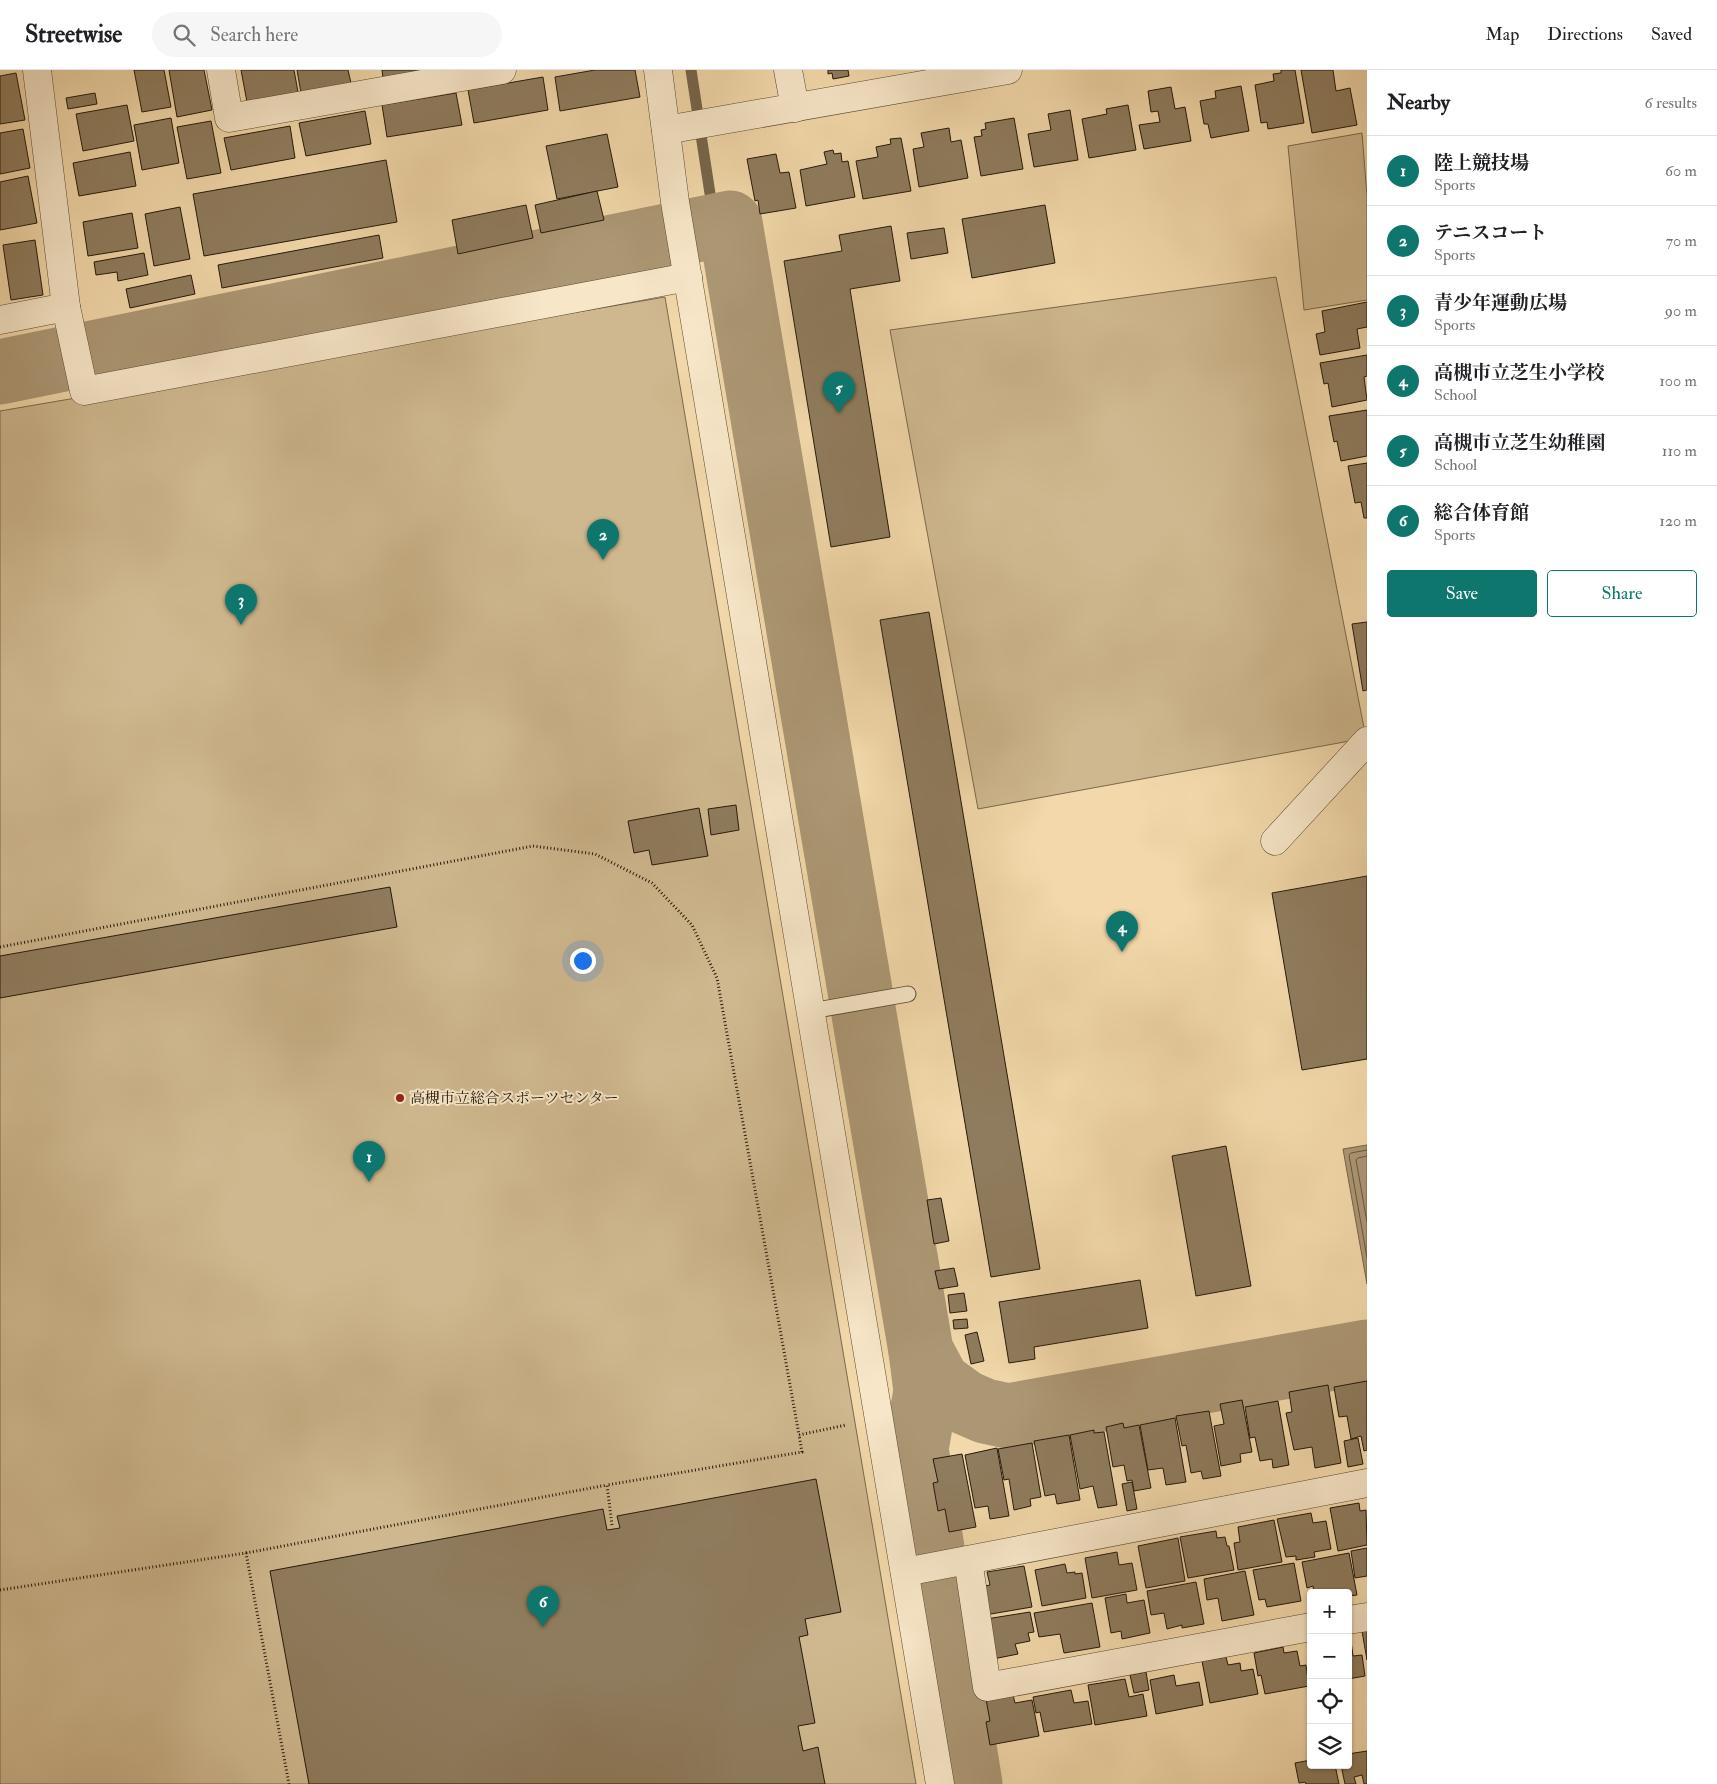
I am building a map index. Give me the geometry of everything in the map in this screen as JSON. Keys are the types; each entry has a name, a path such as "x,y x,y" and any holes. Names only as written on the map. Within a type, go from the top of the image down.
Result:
{"street":[{"path":"37,70 67,315 84,391 686,265"},
{"path":"221,70 229,118 369,82 502,70"},
{"path":"658,70 675,202 879,1419 915,1570 940,1784"},
{"path":"788,70 795,108"},
{"path":"666,130 795,108 945,75 1008,70"},
{"path":"0,320 67,315"},
{"path":"1275,841 1367,741"},
{"path":"915,1570 1367,1483"},
{"path":"959,1561 987,1687 1307,1628"},
{"path":"1352,1619 1367,1617"}],"lane":[{"path":"811,1011 908,994"}],"path":[{"path":"0,946 532,846 595,854 652,883 692,925 718,978 802,1452 607,1485 246,1554 0,1590"},
{"path":"799,1435 879,1419"},
{"path":"607,1485 612,1525"},
{"path":"246,1554 289,1784"}],"shaded area":[{"path":"1362,133 1367,196 1367,300 1304,310 1288,146"},
{"path":"1276,277 1366,738 978,809 890,330"},
{"name":"高槻市立総合スポーツセンター","path":"665,297 916,1784 0,1784 0,411"}],"water":[{"path":"1367,1145 1367,1284 1343,1149"}],"building":[{"path":"134,70 164,70 171,107 142,112"},
{"path":"169,70 204,70 212,110 177,117"},
{"path":"241,70 294,70 298,92 247,102"},
{"path":"297,70 348,70 351,83 301,93"},
{"path":"382,70 429,70 383,78"},
{"path":"595,70 635,70 640,97 560,111 555,77"},
{"path":"828,70 848,70 849,76 833,79 832,73 828,74"},
{"path":"1281,70 1295,70 1304,123 1268,129 1267,122 1261,123 1255,85 1274,81 1273,74 1281,73"},
{"path":"1301,70 1333,70 1336,91 1350,88 1357,125 1312,133"},
{"path":"16,73 25,120 0,124 0,76"},
{"path":"543,77 548,110 474,123 468,90"},
{"path":"1241,86 1249,131 1211,138 1208,124 1204,124 1200,101 1216,98 1215,91"},
{"path":"1171,87 1175,109 1185,107 1191,141 1144,149 1139,125 1160,122 1158,111 1151,112 1148,91"},
{"path":"95,93 97,104 68,109 66,98"},
{"path":"456,93 462,125 387,137 382,105"},
{"path":"127,105 134,141 83,151 76,114"},
{"path":"1128,105 1136,150 1089,158 1082,119 1107,114 1106,109"},
{"path":"1070,110 1078,160 1034,167 1028,134 1051,130 1048,114"},
{"path":"365,111 371,144 306,156 299,123"},
{"path":"171,118 179,163 142,170 134,125"},
{"path":"1014,118 1023,169 981,176 974,137 982,136 981,130 986,129 985,123"},
{"path":"211,121 221,173 187,179 177,127"},
{"path":"290,126 295,158 231,170 224,138"},
{"path":"949,128 951,142 961,140 968,178 919,187 913,149 924,147 921,133"},
{"path":"23,129 30,168 0,174 0,133"},
{"path":"607,134 618,187 557,199 546,146"},
{"path":"901,138 911,191 863,199 856,161 878,157 876,147 891,144 890,139"},
{"path":"833,150 834,154 841,153 842,162 848,161 855,197 806,206 800,170 827,164 824,152"},
{"path":"130,152 136,186 79,196 73,163"},
{"path":"776,154 780,173 789,172 796,208 760,214 758,200 755,201 747,159"},
{"path":"386,160 397,222 204,256 193,194"},
{"path":"28,176 37,223 0,230 0,182"},
{"path":"597,191 604,220 541,233 535,205"},
{"path":"526,205 533,238 458,254 452,220"},
{"path":"1045,205 1055,263 972,278 962,219"},
{"path":"180,207 190,259 154,266 145,214"},
{"path":"132,213 138,248 88,256 83,222"},
{"path":"891,226 900,281 850,289 890,537 831,547 784,261 842,251 839,235"},
{"path":"944,228 948,253 911,259 907,233"},
{"path":"379,235 383,258 222,288 218,265"},
{"path":"35,240 43,295 11,300 3,245"},
{"path":"144,253 148,275 118,281 117,272 96,275 94,262"},
{"path":"191,275 195,294 130,308 126,289"},
{"path":"1367,302 1367,327 1357,329 1360,348 1320,355 1316,334 1325,332 1322,311"},
{"path":"1367,355 1367,376 1364,377 1367,400 1332,407 1328,383 1324,384 1320,363"},
{"path":"1367,410 1367,456 1341,461 1337,441 1334,442 1329,416"},
{"path":"1367,463 1367,518 1364,518 1361,502 1355,503 1348,466"},
{"path":"929,612 1040,1269 991,1277 880,620"},
{"path":"1367,622 1367,690 1363,691 1352,624"},
{"path":"736,805 739,830 711,835 708,809"},
{"path":"699,808 708,856 652,865 649,850 634,853 628,821"},
{"path":"1367,876 1367,1059 1302,1070 1272,893"},
{"path":"390,887 397,927 0,998 0,956"},
{"path":"1226,1146 1251,1286 1196,1296 1172,1156"},
{"path":"941,1198 949,1241 934,1244 927,1200"},
{"path":"954,1268 958,1286 939,1289 935,1271"},
{"path":"1140,1280 1148,1328 1034,1347 1035,1359 1009,1363 999,1302"},
{"path":"964,1293 967,1311 950,1313 948,1295"},
{"path":"967,1319 968,1328 954,1329 953,1320"},
{"path":"977,1332 984,1361 971,1364 965,1335"},
{"path":"1367,1381 1367,1450 1364,1451 1361,1436 1351,1439 1347,1416 1339,1417 1334,1387"},
{"path":"1328,1385 1341,1463 1315,1468 1312,1447 1294,1450 1286,1413 1292,1412 1289,1392"},
{"path":"1242,1400 1252,1452 1240,1454 1241,1462 1221,1466 1214,1426 1224,1424 1220,1404"},
{"path":"1278,1401 1289,1465 1273,1468 1272,1459 1260,1461 1255,1437 1250,1438 1245,1407"},
{"path":"1209,1411 1221,1476 1203,1479 1201,1471 1191,1473 1186,1445 1182,1446 1176,1416"},
{"path":"1175,1418 1186,1482 1166,1485 1163,1468 1148,1470 1140,1425"},
{"path":"1123,1423 1124,1428 1139,1425 1151,1488 1134,1491 1132,1480 1127,1481 1124,1465 1113,1467 1106,1427"},
{"path":"1094,1430 1094,1433 1104,1432 1117,1505 1098,1508 1093,1486 1080,1489 1070,1435"},
{"path":"1069,1435 1080,1500 1057,1504 1055,1494 1045,1496 1034,1441"},
{"path":"1358,1438 1363,1464 1348,1467 1344,1441"},
{"path":"1032,1443 1041,1497 1030,1499 1031,1506 1014,1510 1009,1479 1004,1480 998,1449"},
{"path":"997,1448 1009,1516 990,1519 988,1506 975,1508 965,1455"},
{"path":"962,1454 976,1527 949,1532 945,1509 938,1511 933,1483 938,1482 933,1459"},
{"path":"816,1479 841,1612 805,1619 808,1635 799,1637 815,1723 798,1726 803,1751 818,1747 825,1784 309,1784 270,1571 603,1509 607,1530 620,1528 617,1516"},
{"path":"1132,1482 1137,1509 1127,1511 1122,1484"},
{"path":"1359,1503 1360,1511 1366,1510 1367,1545 1338,1551 1330,1508"},
{"path":"1311,1513 1313,1523 1326,1521 1331,1549 1314,1552 1315,1557 1296,1560 1296,1556 1286,1557 1277,1519"},
{"path":"1274,1520 1282,1562 1238,1570 1234,1543 1240,1542 1238,1527"},
{"path":"1216,1531 1217,1538 1225,1537 1234,1570 1188,1578 1180,1537"},
{"path":"1178,1538 1185,1581 1146,1588 1138,1546"},
{"path":"1367,1548 1367,1576 1355,1578 1351,1551"},
{"path":"1117,1552 1119,1565 1132,1563 1137,1590 1092,1598 1085,1558"},
{"path":"1349,1553 1357,1595 1352,1596 1352,1589 1313,1589 1313,1586 1307,1588 1302,1562"},
{"path":"1294,1563 1301,1601 1267,1607 1265,1599 1259,1600 1253,1570"},
{"path":"1065,1564 1067,1573 1082,1573 1086,1598 1042,1606 1035,1570"},
{"path":"1024,1566 1032,1607 985,1615 980,1587 990,1585 987,1572"},
{"path":"1245,1571 1254,1615 1222,1621 1218,1598 1207,1600 1204,1579"},
{"path":"1196,1582 1204,1624 1182,1628 1182,1625 1167,1629 1164,1613 1151,1615 1147,1591"},
{"path":"1126,1594 1127,1603 1144,1600 1150,1633 1122,1639 1121,1631 1111,1633 1105,1598"},
{"path":"1092,1603 1100,1647 1064,1653 1060,1634 1039,1637 1034,1613"},
{"path":"1030,1612 1034,1632 1028,1633 1030,1641 1015,1644 1018,1654 993,1659 986,1619"},
{"path":"1367,1630 1367,1660 1362,1631"},
{"path":"1283,1647 1284,1653 1297,1651 1300,1666 1306,1665 1307,1686 1265,1694 1261,1675 1258,1676 1254,1653"},
{"path":"1352,1648 1353,1656 1362,1655 1365,1676 1352,1678"},
{"path":"1226,1657 1228,1665 1240,1663 1241,1671 1253,1669 1258,1694 1210,1703 1202,1661"},
{"path":"1146,1672 1149,1690 1134,1693 1130,1675"},
{"path":"1174,1675 1176,1686 1199,1682 1203,1705 1156,1714 1150,1680"},
{"path":"1125,1679 1129,1697 1143,1694 1147,1716 1095,1725 1088,1685"},
{"path":"1071,1690 1074,1703 1088,1701 1092,1724 1044,1732 1040,1712 1036,1713 1033,1697"},
{"path":"1013,1695 1015,1703 1032,1700 1039,1736 990,1745 986,1722 990,1721 986,1699"},
{"path":"1367,1751 1367,1784 1364,1784 1362,1775 1354,1777 1356,1784 1345,1784 1342,1769 1352,1769 1352,1753"},
{"path":"1307,1761 1307,1769 1336,1769 1339,1784 1299,1783 1295,1763"}],"waterway":[{"path":"691,70 715,226"},
{"path":"0,372 730,223 921,1351 938,1383 964,1402 985,1411 1008,1416 1367,1352"},
{"path":"921,1351 926,1391 916,1449 970,1784"}],"place":[{"name":"高槻市立芝生幼稚園","path":"839,413"},
{"name":"テニスコート","path":"603,560"},
{"name":"青少年運動広場","path":"241,625"},
{"name":"高槻市立芝生小学校","path":"1122,952"},
{"name":"高槻市立総合スポーツセンター","path":"400,1098"},
{"name":"陸上競技場","path":"369,1182"},
{"name":"総合体育館","path":"543,1627"}]}
